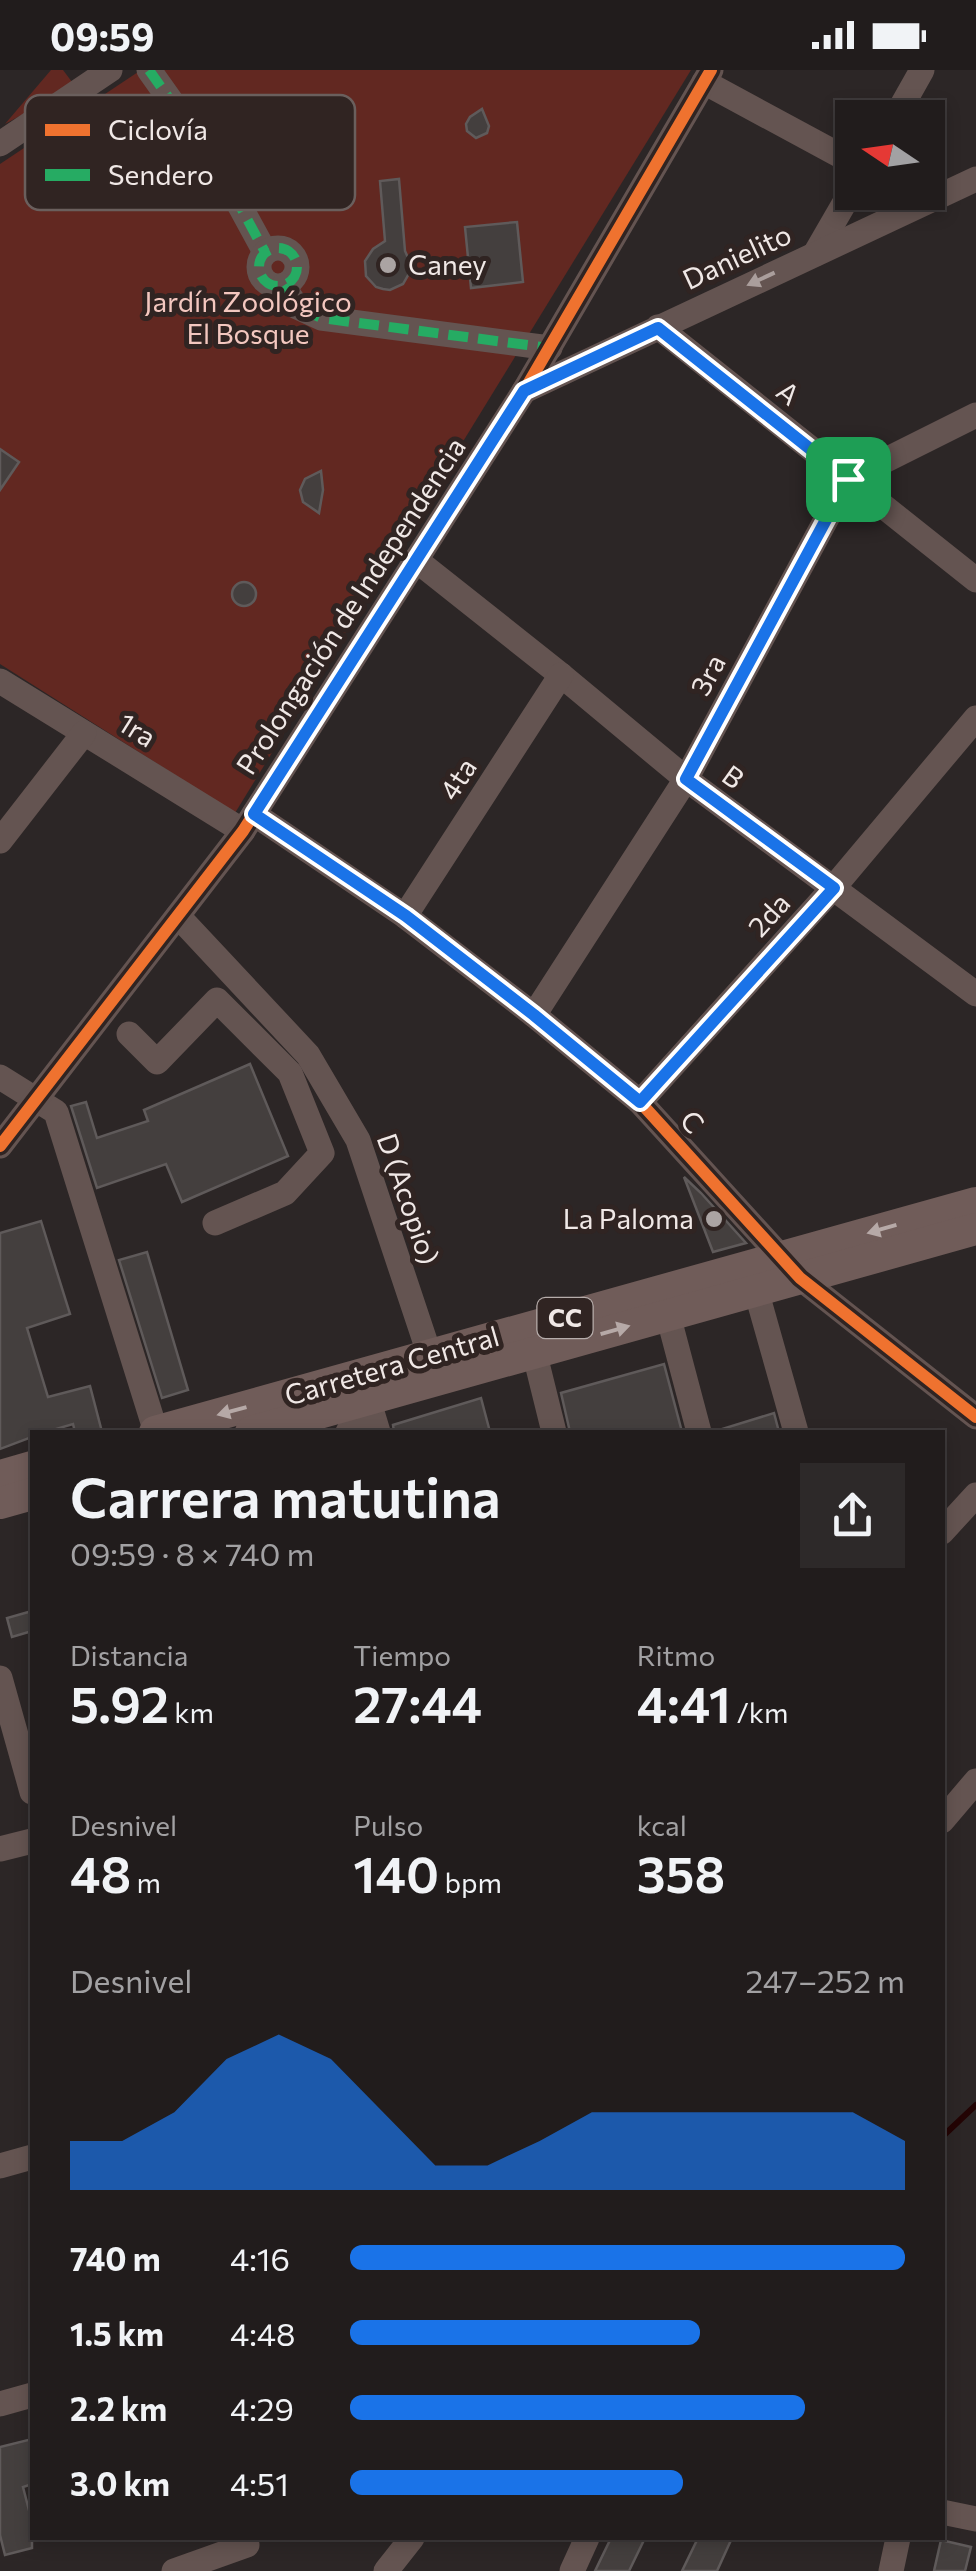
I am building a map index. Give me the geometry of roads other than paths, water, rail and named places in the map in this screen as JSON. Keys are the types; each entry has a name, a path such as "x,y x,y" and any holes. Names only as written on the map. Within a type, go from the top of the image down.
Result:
{"main road":[{"name":"Carretera Central","path":"189,1428 434,1368 791,1268 976,1203"},
{"name":"Carretera Central","path":"791,1268 976,1229"},
{"name":"Carretera Central","path":"531,1341 668,1315 752,1279"},
{"name":"Carretera Central","path":"260,1430 368,1400 434,1368"},
{"path":"0,1476 30,1468"},
{"path":"0,1503 30,1495"}],"street":[{"path":"73,95 110,70"},
{"path":"149,70 167,95"},
{"path":"905,100 922,70"},
{"path":"708,76 835,152"},
{"name":"Prolongación de Independencia","path":"0,1146 248,822 524,391 708,76"},
{"path":"0,144 25,127"},
{"name":"Danielito","path":"945,189 976,180"},
{"path":"242,210 266,252 259,264 260,276 270,284 282,286 297,308 321,318 550,348"},
{"path":"815,254 840,210"},
{"name":"Danielito","path":"524,391 815,254 895,210"},
{"name":"A","path":"658,328 976,580"},
{"path":"848,479 976,415"},
{"name":"3ra","path":"534,1015 686,779 848,479"},
{"name":"B","path":"416,560 686,779 976,994"},
{"name":"4ta","path":"406,916 562,676"},
{"name":"1ra","path":"0,681 84,733 248,822"},
{"name":"2da","path":"640,1102 834,888 976,718"},
{"path":"0,841 84,733"},
{"name":"C","path":"248,822 406,916 534,1015 640,1102 791,1268 976,1417"},
{"name":"D (Acopio)","path":"178,916 308,1055 358,1140 434,1368"},
{"path":"129,1034 157,1062 218,1000 220,972 225,967"},
{"path":"214,1223 285,1192 322,1153 290,1073 218,1000"},
{"path":"0,1077 56,1112 155,1430"},
{"path":"752,1279 795,1430"},
{"path":"668,1315 698,1430"},
{"path":"531,1341 553,1430"},
{"path":"349,1430 368,1400"},
{"path":"368,1400 377,1430"},
{"path":"945,1529 976,1495"},
{"path":"0,1678 30,1785"},
{"path":"958,1812 976,1780"},
{"path":"0,1849 30,1842"},
{"path":"0,2166 30,2158"},
{"path":"0,2404 30,2396"},
{"path":"945,2513 976,2519"},
{"path":"386,2571 410,2540"},
{"path":"572,2571 587,2540"},
{"path":"891,2571 898,2540"},
{"path":"174,2571 246,2541 255,2571"}],"waterway":[{"path":"945,2134 976,2105"}],"place":[{"name":"Caney","path":"388,265"},
{"name":"La Paloma","path":"714,1219"}],"park label":[{"name":"Jardín Zoológico El Bosque","path":"248,318"}]}
